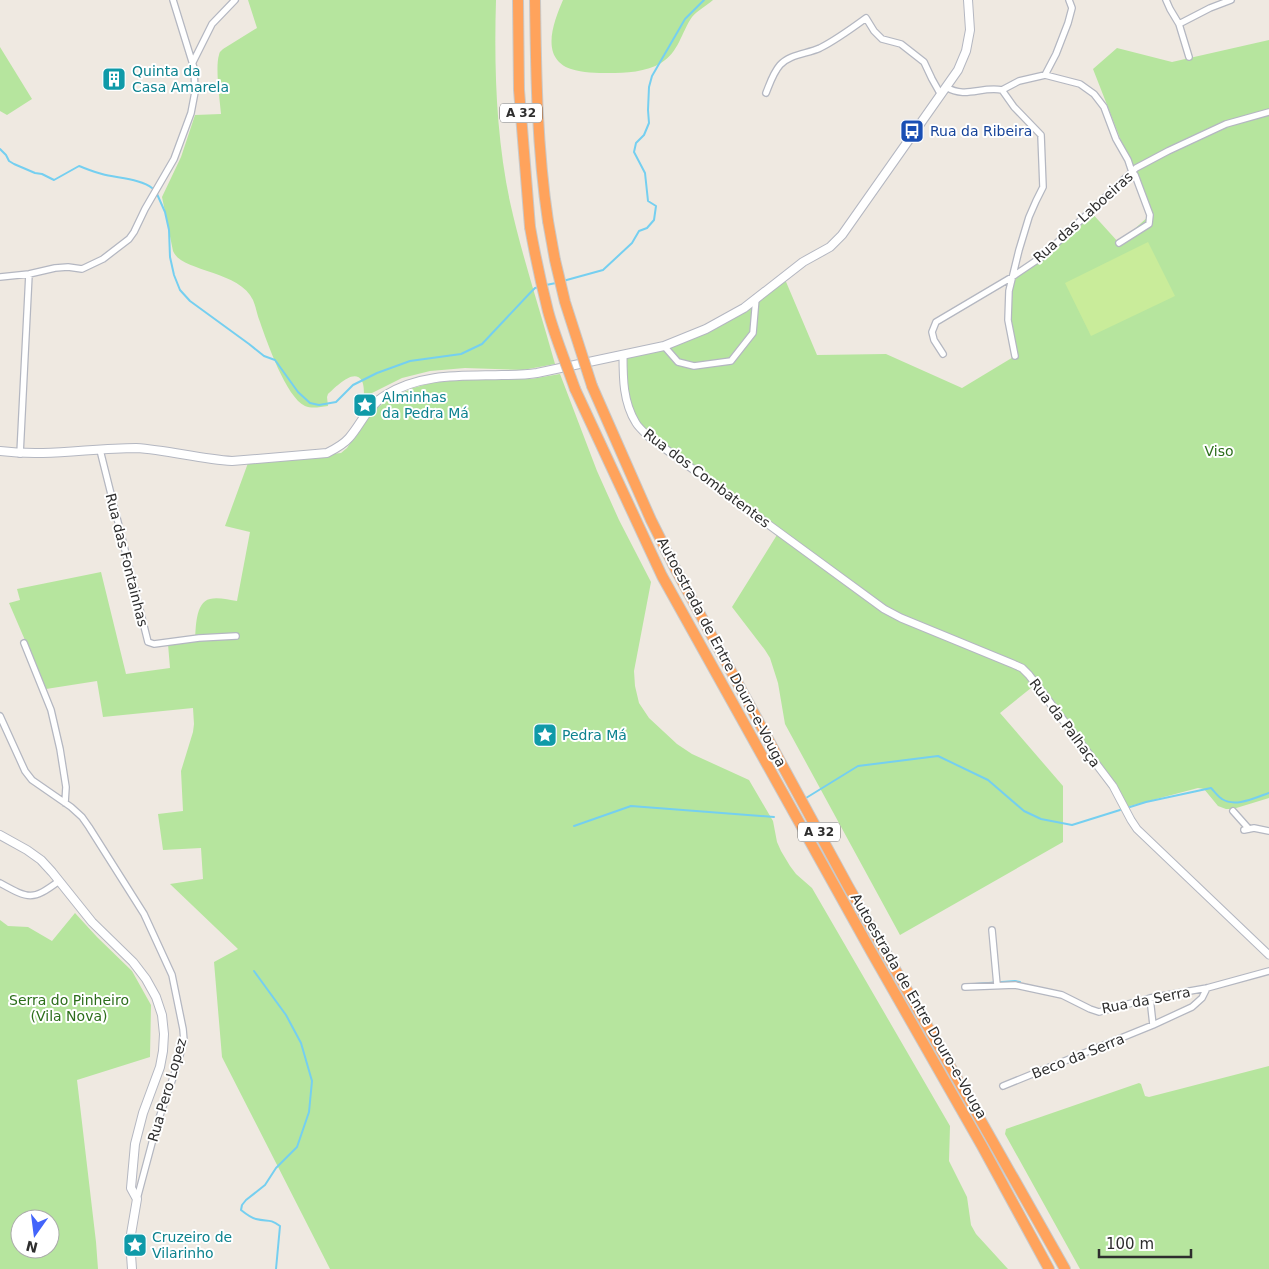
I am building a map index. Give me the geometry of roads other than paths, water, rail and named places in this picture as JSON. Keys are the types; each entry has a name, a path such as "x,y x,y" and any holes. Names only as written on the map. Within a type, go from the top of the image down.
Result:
{"highway":[{"name":"Autoestrada de Entre Douro-e-Vouga","path":"518,0 519,90 530,227 549,312 575,389 662,576 1049,1269"},
{"name":"Autoestrada de Entre Douro-e-Vouga","path":"534,0 536,86 543,186 548,221 565,302 592,386 676,570 848,886 1065,1269"}],"main road":[{"path":"0,451 20,454 51,454 125,448 148,449 232,461 327,453 338,448 349,439 366,412 380,399 394,390 414,382 437,377 530,374 664,346 706,329 744,308 803,262 830,247 842,235 958,70 966,51 970,30 968,0"},
{"path":"0,835 41,860 92,922 133,962 146,979 156,997 162,1015 164,1034 160,1067 142,1113 135,1144 131,1188 137,1199 130,1240 132,1269"}],"street":[{"path":"0,277 29,274 55,268 82,269 103,259 129,239 134,232 174,159 191,113 195,92 192,64 172,0"},
{"path":"192,64 212,24 235,0"},
{"path":"1044,75 1056,54 1068,23 1072,8 1069,0"},
{"path":"1166,0 1179,24 1189,57"},
{"path":"1179,24 1230,0"},
{"path":"766,93 774,73 781,64 793,57 818,48 845,33 866,18 874,31 882,39 900,44 924,62 941,95"},
{"path":"946,87 954,92 971,92 992,88 1002,90 1019,80 1044,75 1080,84 1094,94 1104,107 1116,139 1128,160 1132,172 1135,174 1150,215 1149,224 1119,243"},
{"path":"1002,90 1014,107 1041,135 1043,156 1043,187 1036,201 1019,250 1009,292 1008,320 1015,356"},
{"name":"Rua das Laboeiras","path":"943,354 934,340 932,332 936,322 1012,277 1042,256 1136,168 1226,124 1269,112"},
{"path":"20,454 29,274"},
{"path":"664,346 678,362 694,366 731,360 753,333 756,298"},
{"name":"Rua dos Combatentes","path":"622,355 624,385 628,406 636,424 649,437 811,555"},
{"name":"Rua das Fontainhas","path":"100,450 148,642 154,644 199,638 236,636"},
{"name":"Rua da Palhaça","path":"811,555 884,609 901,618 1022,668 1113,786 1137,829 1269,955"},
{"path":"24,643 51,710 66,787 65,803"},
{"name":"Rua Pero Lopez","path":"0,716 25,771 32,780 71,807 86,822 144,914 172,975 184,1041 157,1124 137,1199"},
{"path":"1233,811 1246,830 1254,828 1269,831"},
{"path":"0,882 16,892 27,896 36,896 59,881"},
{"path":"992,930 997,985"},
{"name":"Rua da Serra","path":"965,987 1015,985 1062,995 1099,1012 1150,998 1207,988 1269,971"},
{"name":"Beco da Serra","path":"1003,1086 1153,1026 1192,1007 1202,998 1207,988"},
{"path":"1150,998 1153,1026"}],"waterway":[{"path":"563,281 603,270 632,243 639,231 647,228 654,220 656,206 648,201 645,173 634,152 636,143 644,135 649,123 649,87 652,76 685,19 704,0"},
{"path":"0,149 9,161 14,164 54,180 79,166 102,174 142,183 152,188"},
{"path":"157,194 165,212 169,230 170,257 180,290 190,301 264,356 275,360 298,392 310,403 319,405 336,402 353,385 377,373 410,361 461,354 482,344 530,293 539,287"},
{"path":"546,285 556,283"},
{"path":"806,798 858,766 938,756 988,780 1024,811 1041,819 1072,825 1120,810"},
{"path":"1130,807 1211,788 1221,798 1233,802 1246,801 1269,793"},
{"path":"574,826 631,806 774,817"},
{"path":"254,971 286,1015 301,1043 312,1081 309,1112 297,1147 276,1168 265,1185 246,1200 241,1210 252,1218 271,1221 280,1226 276,1269"},
{"path":"975,984 1020,982"}],"place":[{"name":"Quinta da Casa Amarela","path":"114,79"},
{"name":"Rua da Ribeira","path":"912,131"},
{"name":"Alminhas da Pedra Má","path":"365,405"},
{"name":"Pedra Má","path":"545,735"},
{"name":"Cruzeiro de Vilarinho","path":"135,1245"}],"park label":[{"name":"Viso","path":"1219,451"},
{"name":"Serra do Pinheiro (Vila Nova)","path":"69,1008"}]}
